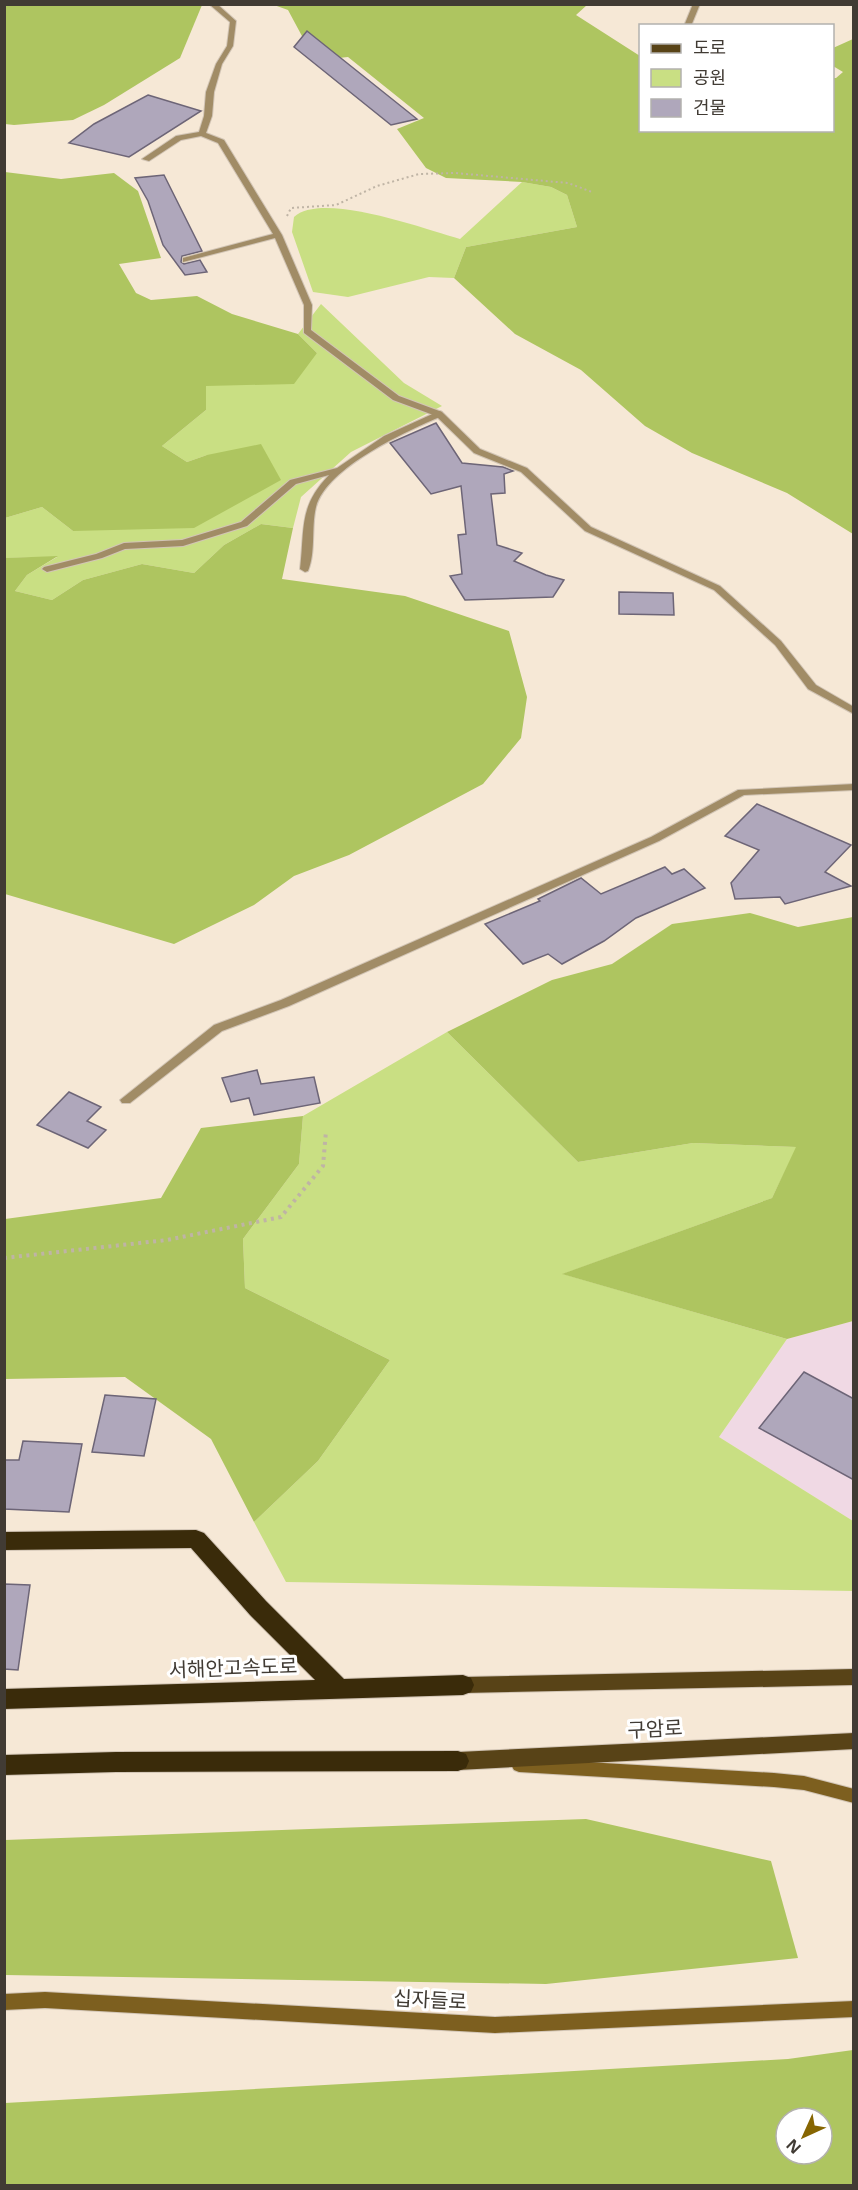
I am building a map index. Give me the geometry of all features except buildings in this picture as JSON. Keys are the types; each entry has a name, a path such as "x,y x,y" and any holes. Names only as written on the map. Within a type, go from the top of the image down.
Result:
{"highway":[{"path":"4,1541 196,1539 258,1608 339,1689"},
{"name":"서해안고속도로","path":"4,1699 463,1685"},
{"path":"4,1765 458,1761"}],"main road":[{"path":"463,1685 854,1677"},
{"name":"구암로","path":"458,1761 854,1741"},
{"path":"458,1761 774,1780 804,1783 854,1796"},
{"name":"십자들로","path":"4,2002 45,2000 495,2025 854,2009"}],"street":[{"path":"202,134 208,117 210,92 219,64 230,46 233,21 212,4"},
{"path":"688,24 697,4"},
{"path":"146,159 179,138 202,134 221,142 278,235 308,305 307,330 396,398 439,414 477,451 524,470 588,529 717,588 778,644 812,687 854,711"},
{"path":"186,260 278,235"},
{"path":"305,569 312,501 339,470 410,426 439,414"},
{"path":"47,568 99,556 124,546 183,543 244,524 293,482 339,470"},
{"path":"126,1100 218,1028 285,1003 655,839 742,792 854,787"}],"path":[{"path":"278,235 291,208 336,205 377,186 418,174 454,173 568,183 592,192"},
{"path":"4,1258 167,1240 281,1217 323,1166 326,1131"}],"shaded area":[{"path":"853,1321 853,1521 719,1437 787,1339"}],"green space":[{"path":"5,4 202,5 180,58 104,105 73,120 14,125 5,124"},
{"path":"274,5 587,5 576,15 639,55 639,132 834,132 834,78 843,72 834,67 834,48 853,39 853,534 787,493 692,453 645,426 581,370 515,334 454,278 466,247 577,227 567,195 551,187 522,182 446,178 426,168 397,129 424,118 348,57 319,60 310,51 288,10"},
{"path":"5,172 61,179 114,173 138,191 161,258 119,264 136,293 151,300 197,296 232,314 298,334 317,353 294,384 206,386 206,410 162,446 187,462 207,455 261,444 281,480 194,528 73,531 42,507 5,518"},
{"path":"522,182 551,187 567,195 577,227 466,247 454,278 429,277 348,297 313,292 292,232 294,217 308,210 327,208 349,210 374,214 460,239"},
{"path":"321,304 404,383 442,406 351,452 301,497 293,528 261,524 224,545 194,573 142,564 83,580 52,600 15,591 27,575 57,557 5,558 5,518 42,507 73,531 207,455 187,462 162,446 206,410 205,386 317,353 298,334"},
{"path":"261,524 293,528 282,579 405,596 509,631 527,697 521,738 483,784 349,855 294,876 254,905 174,944 5,894 5,558 58,556 27,575 15,591 52,600 83,580 142,564 194,573 224,545"},
{"path":"750,913 798,927 853,917 853,1321 787,1339 562,1274 772,1198 796,1147 693,1143 578,1162 447,1032 552,980 612,964 672,924"},
{"path":"447,1032 578,1162 693,1143 797,1147 772,1198 563,1274 787,1339 719,1437 853,1521 853,1591 286,1582 254,1522 318,1461 390,1360 245,1288 243,1239 299,1164 303,1116"},
{"path":"303,1116 299,1164 243,1239 245,1288 390,1360 318,1461 254,1522 211,1439 125,1377 5,1379 5,1219 161,1198 201,1128"},
{"path":"586,1819 771,1861 798,1958 546,1984 5,1975 5,1840"},
{"path":"853,2050 853,2185 5,2185 5,2103 788,2059"}]}
